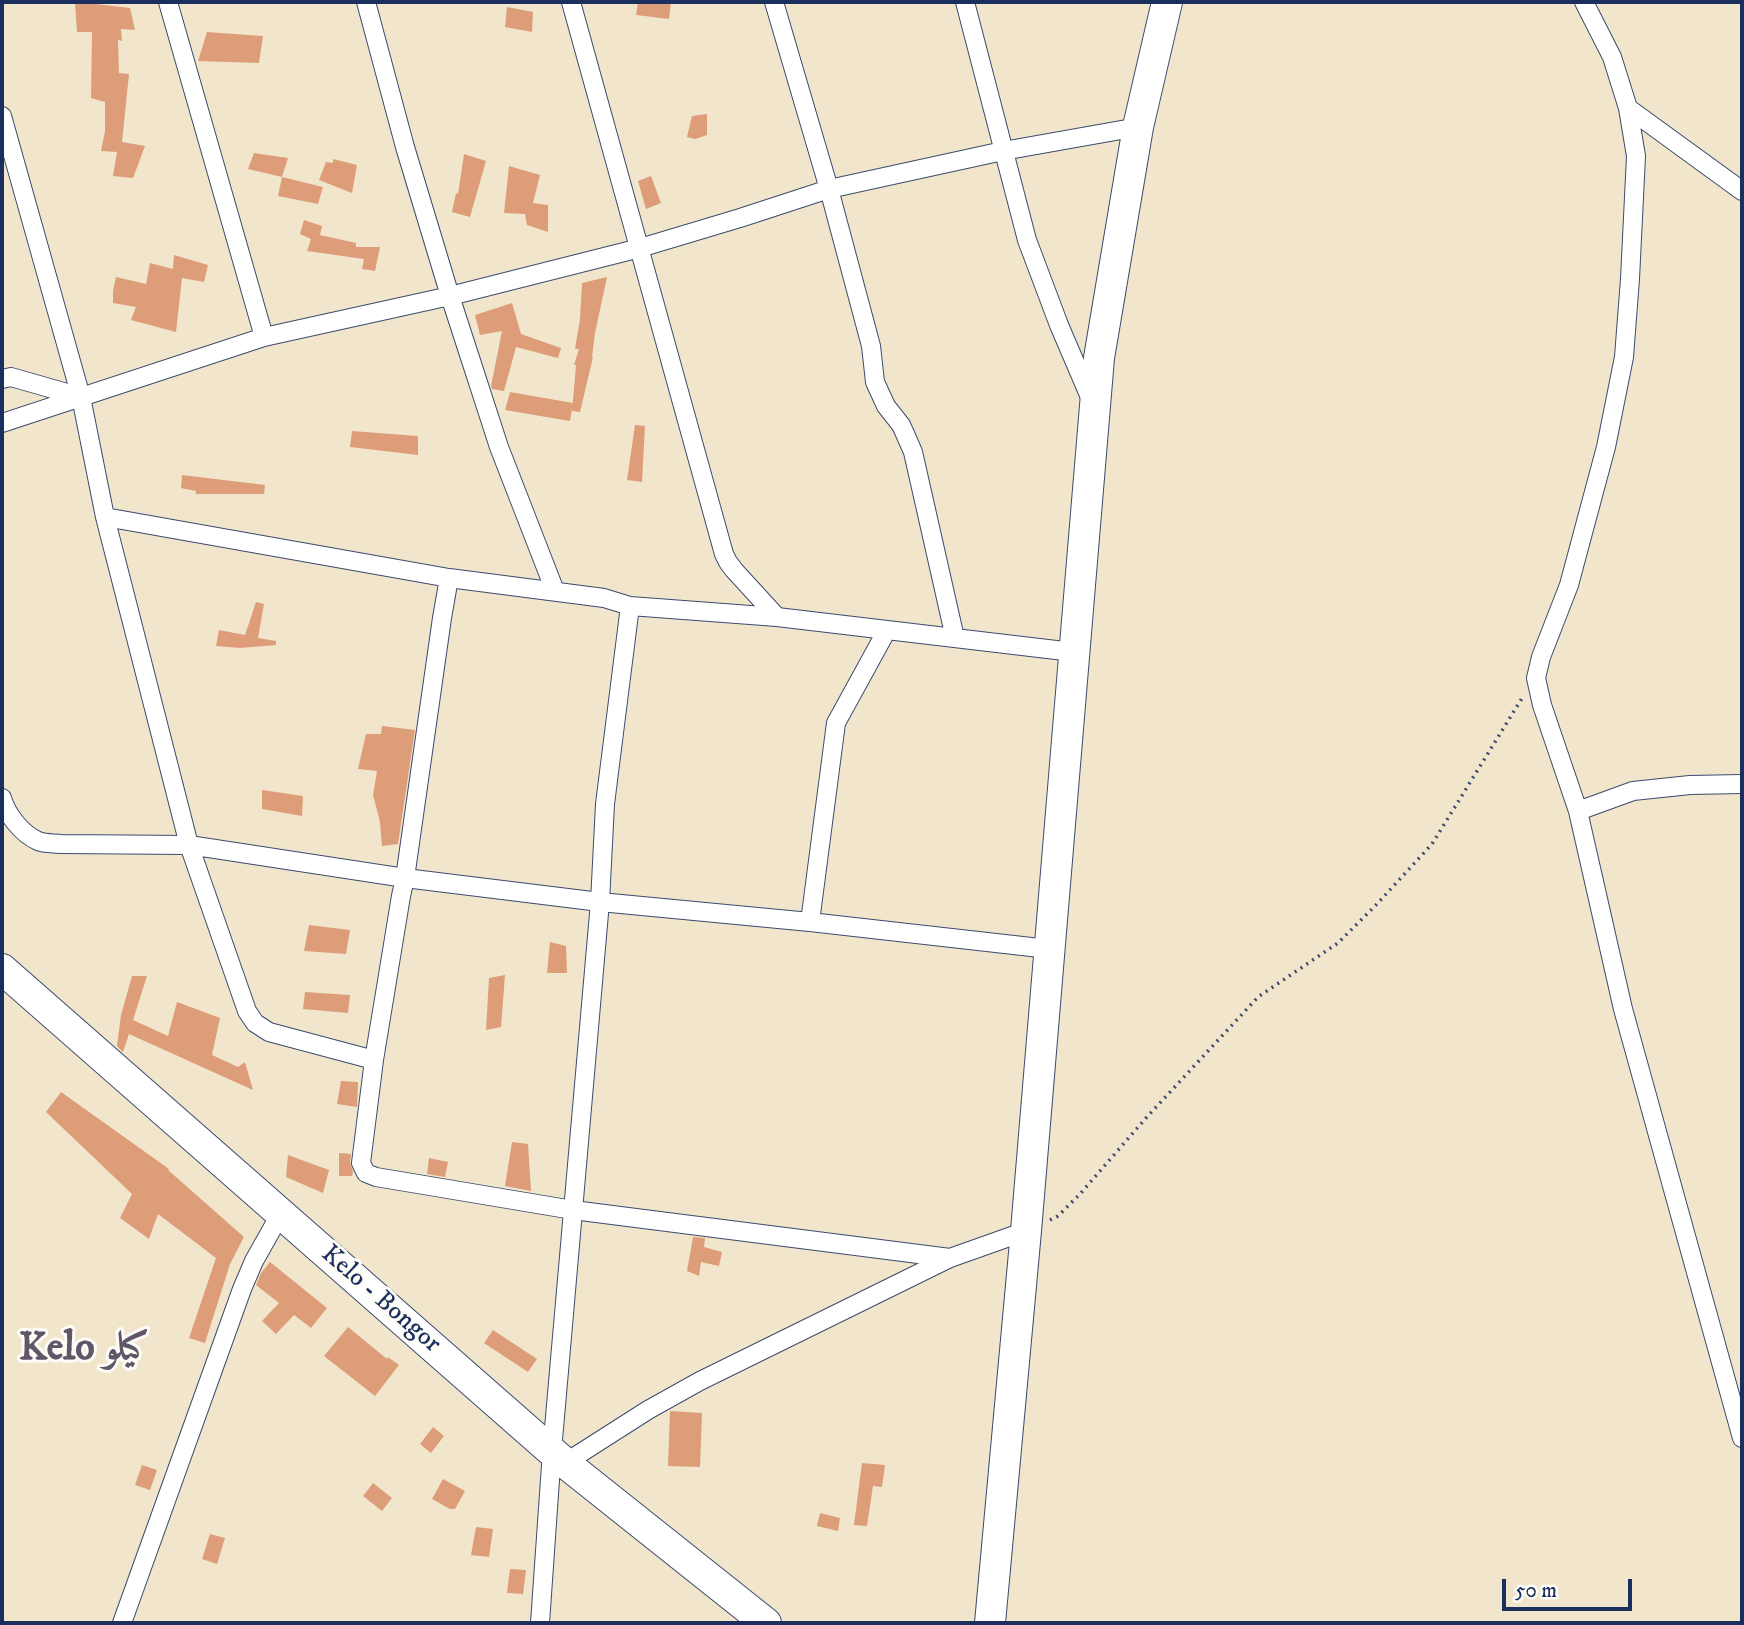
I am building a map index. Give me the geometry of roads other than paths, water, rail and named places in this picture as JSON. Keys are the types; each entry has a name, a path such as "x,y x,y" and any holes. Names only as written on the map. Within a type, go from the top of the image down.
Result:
{"highway":[{"path":"988,1620 1026,1231 1099,358 1138,127 1164,5"},
{"name":"Kelo - Bongor","path":"2,969 558,1457 766,1623"}],"street":[{"path":"168,2 264,337"},
{"path":"366,2 405,147 450,296 499,447 555,590"},
{"path":"571,2 724,554 734,570 776,617"},
{"path":"774,2 829,189 871,346 875,382 886,406 901,425 913,452 955,638"},
{"path":"965,2 1027,240 1059,325 1095,408"},
{"path":"1584,2 1612,57 1628,108 1636,156 1634,220 1624,357 1606,447 1572,573 1536,678 1542,705 1578,811 1623,1009 1739,1416 1742,1438"},
{"path":"1628,108 1742,191"},
{"path":"2,116 81,397 104,517 189,845 247,1011 255,1024 269,1032 374,1060"},
{"path":"2,423 264,337 450,296 640,248 829,189 1003,150 1138,127"},
{"path":"2,379 11,377 81,397"},
{"path":"104,517 449,578 604,598 630,606 776,617 1073,652"},
{"path":"449,578 405,878 374,1060 361,1163 366,1173 376,1177 573,1210 950,1258"},
{"path":"540,1623 558,1457 573,1210 607,792 630,606"},
{"path":"810,922 836,723 887,630"},
{"path":"1578,811 1633,791 1690,785 1742,784"},
{"path":"2,799 23,832 40,842 189,845 405,878 600,902 1049,949"},
{"path":"122,1623 242,1289 254,1261 281,1213"},
{"path":"558,1457 700,1381 950,1258 1026,1231"}],"district":[{"name":"Kelo كيلو","path":"84,1351"}]}
